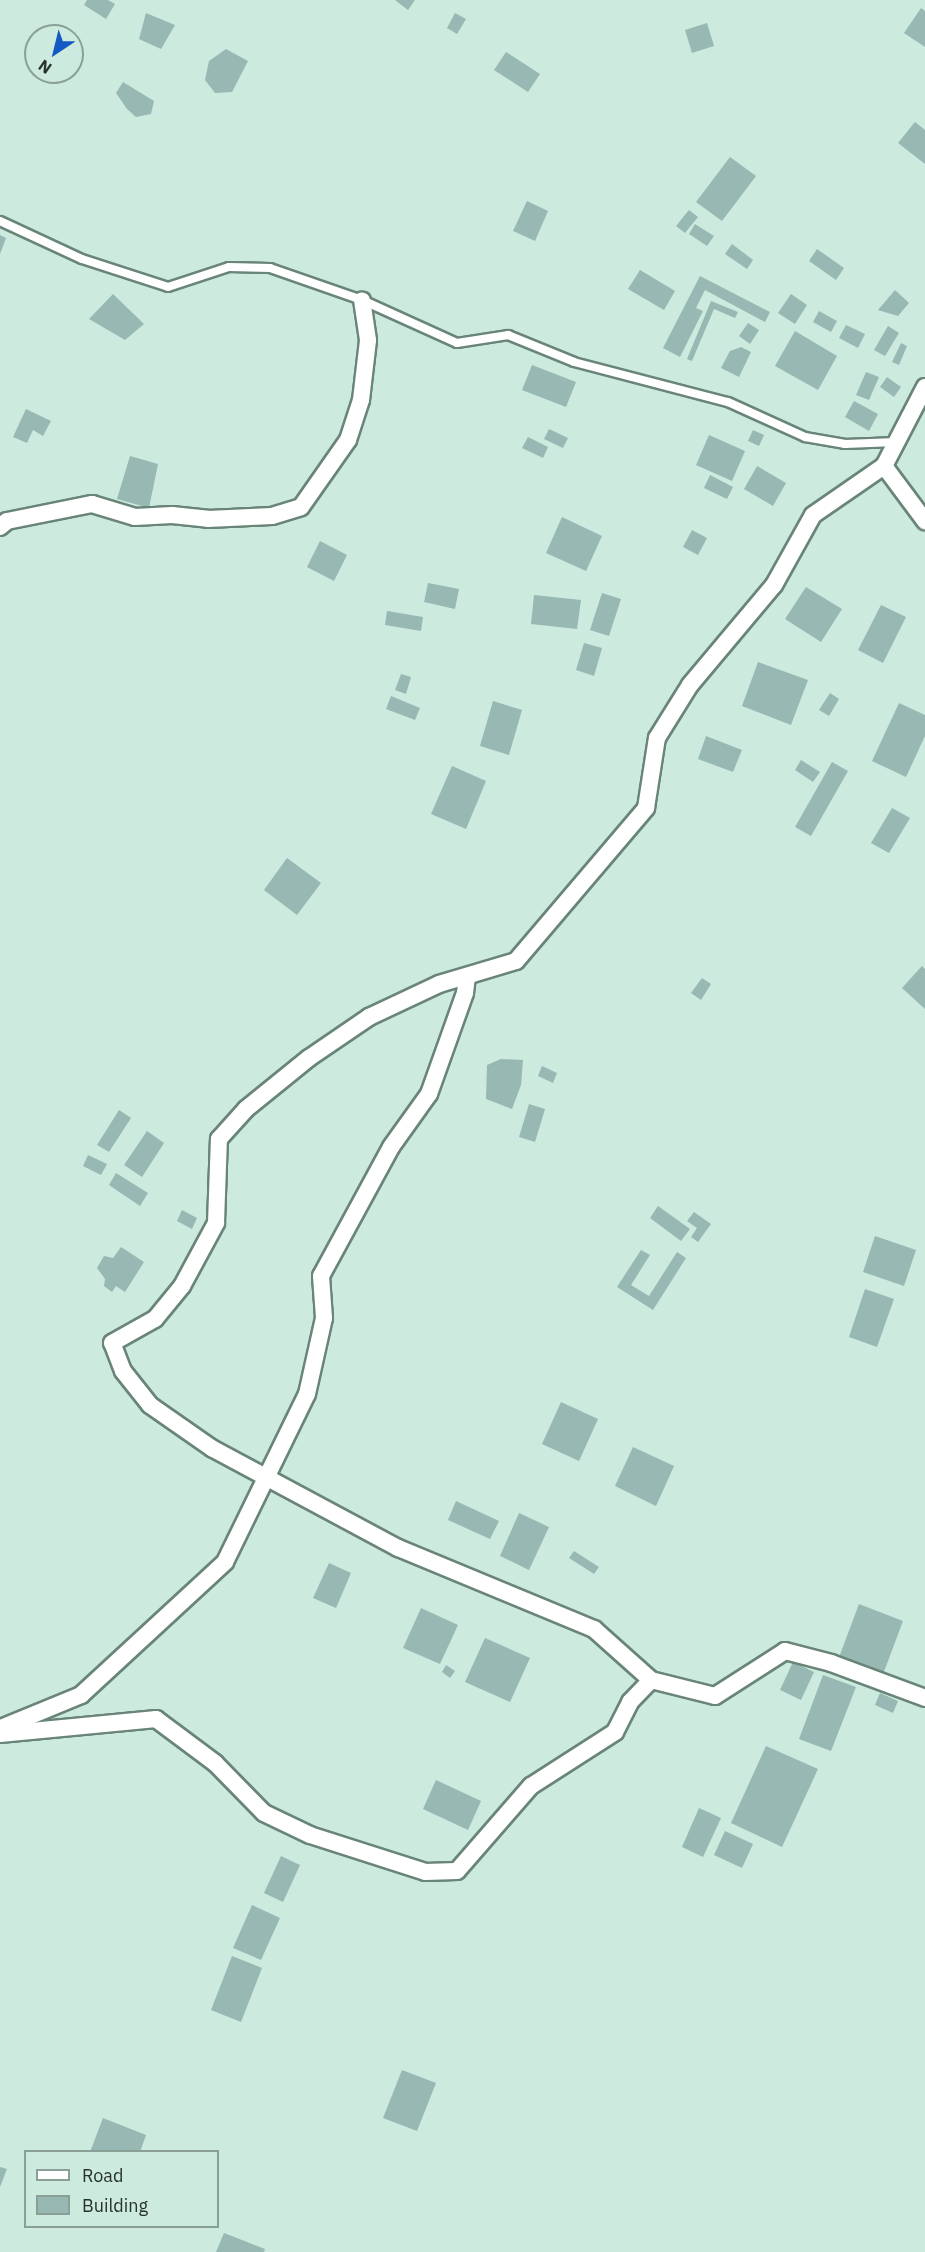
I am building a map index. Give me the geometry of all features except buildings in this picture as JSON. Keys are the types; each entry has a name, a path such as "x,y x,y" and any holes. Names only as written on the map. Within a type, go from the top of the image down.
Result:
{"street":[{"path":"0,527 7,521 92,504 135,517 172,515 208,519 272,516 301,507 348,440 361,400 368,340 362,300"},
{"path":"925,387 884,466 813,515 774,585 690,685 657,738 646,808 516,961 438,984 369,1017 309,1058 246,1109 219,1138 216,1223 182,1286 155,1318 112,1343 123,1371 150,1405 213,1449 398,1548 594,1629 651,1680 715,1696 785,1652 831,1663 925,1698"},
{"path":"884,466 925,521"},
{"path":"0,1728 81,1695 225,1562 307,1394 324,1318 321,1276 391,1147 429,1094 465,993 467,976"},
{"path":"0,1734 156,1719 193,1744 264,1814 310,1835 425,1872 457,1871 531,1786 615,1732 630,1702 651,1680"}],"lane":[{"path":"0,221 82,259 168,287 229,267 270,268 362,300 457,343 508,334 574,362 728,402 774,426 805,437 845,444 896,442"}]}
